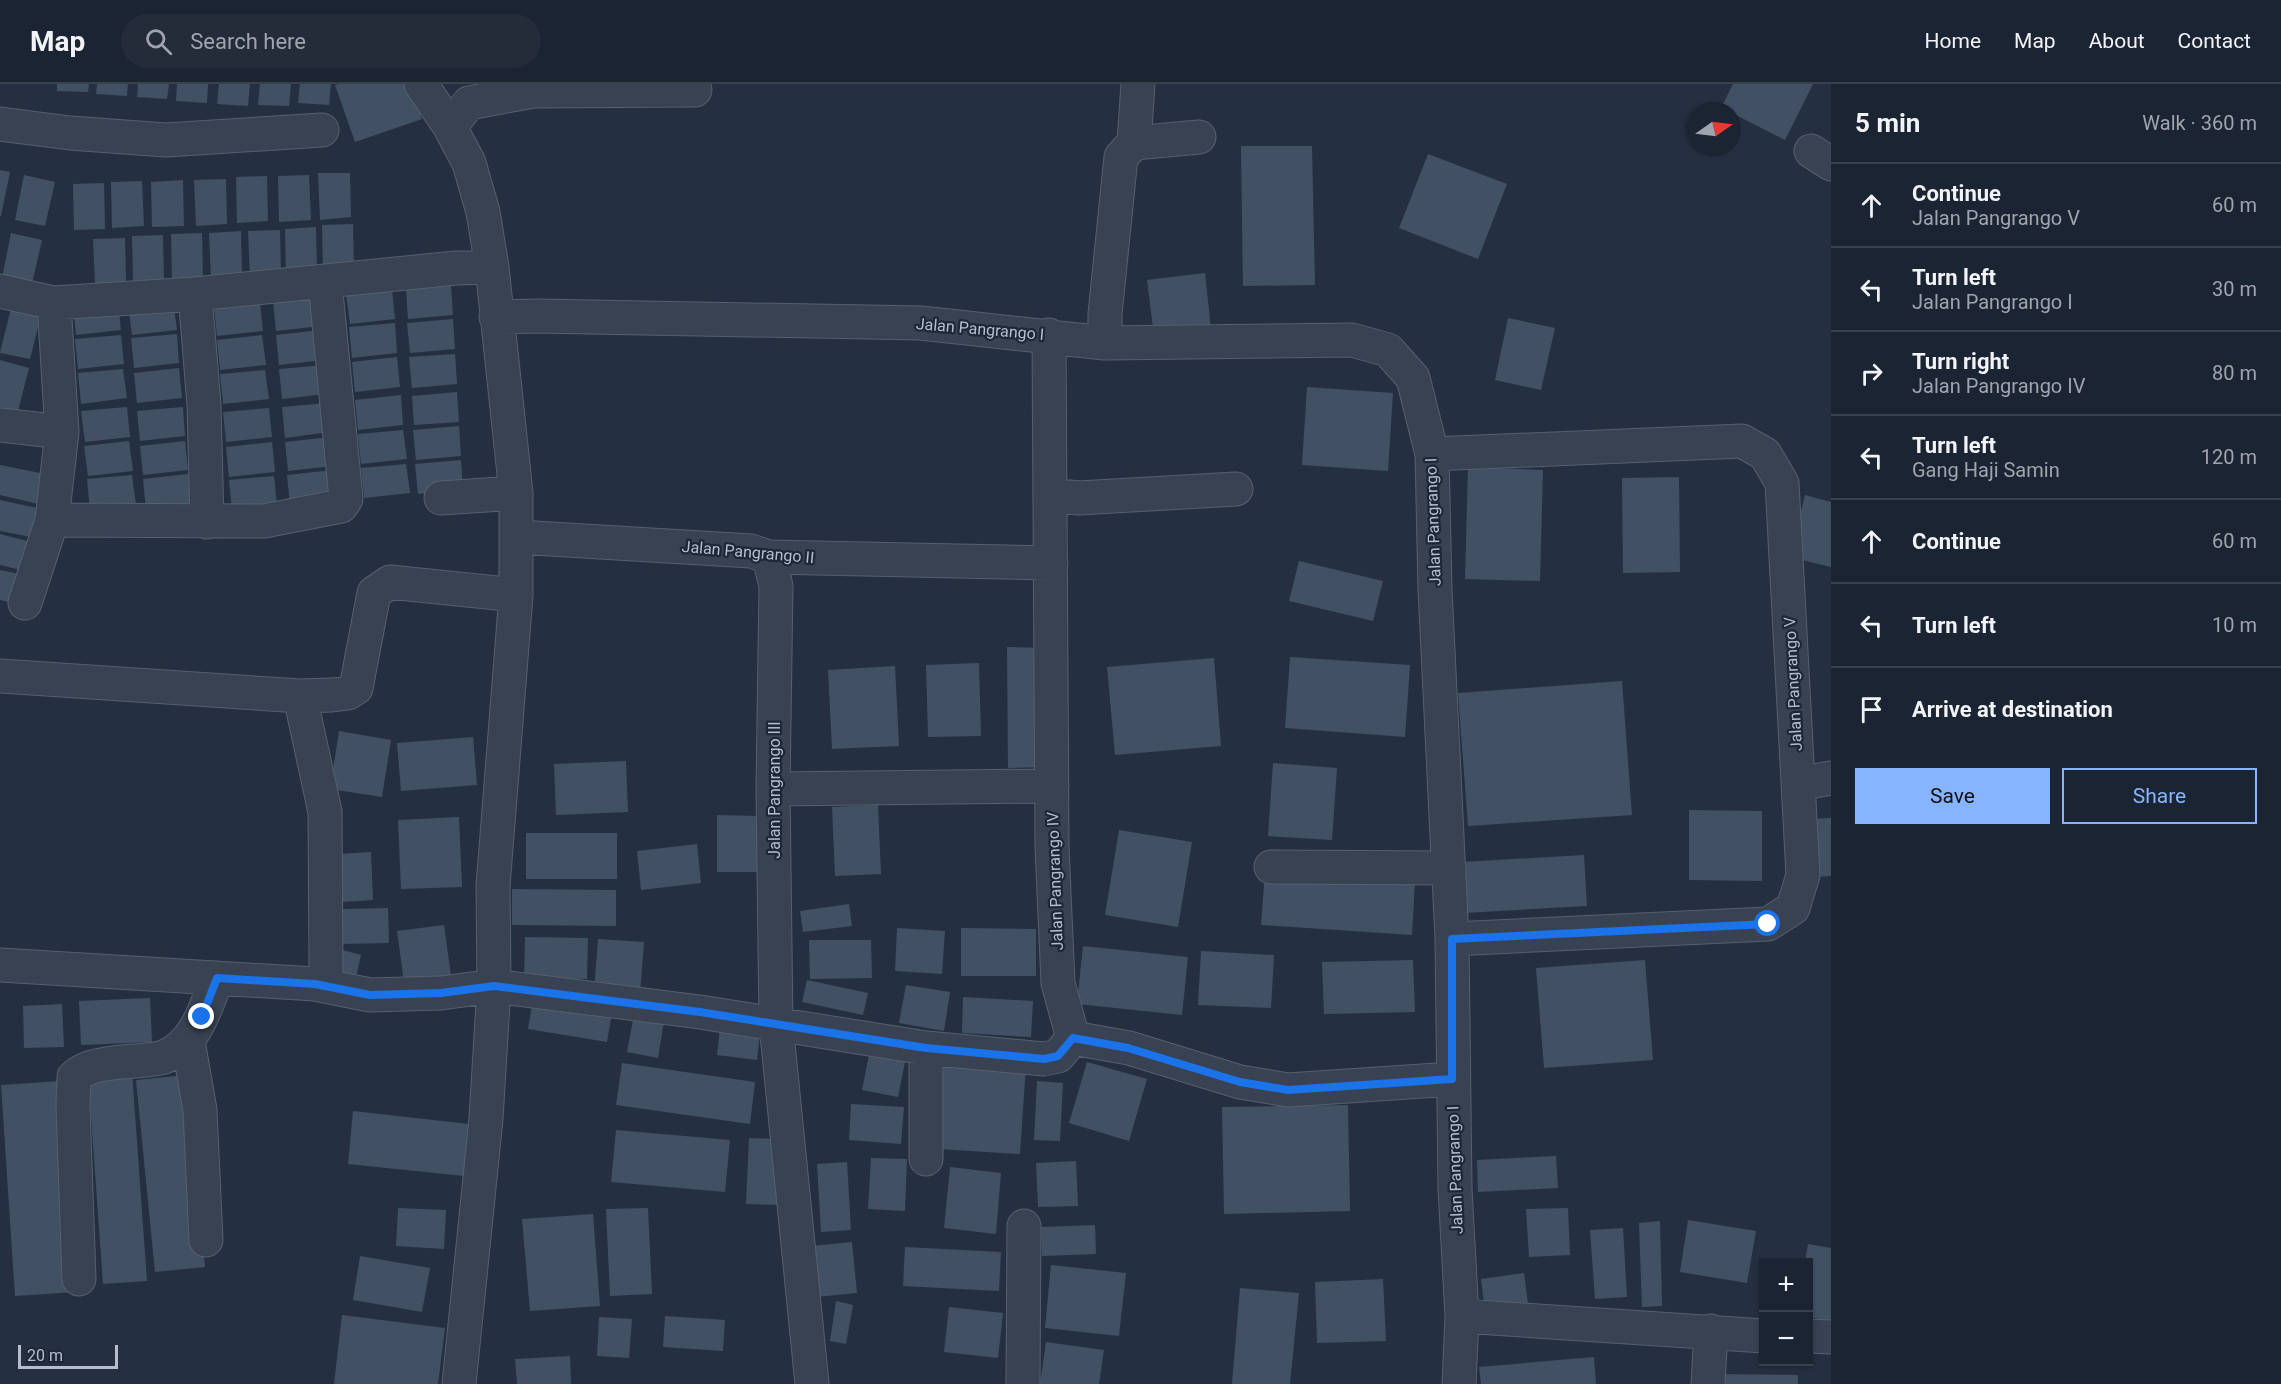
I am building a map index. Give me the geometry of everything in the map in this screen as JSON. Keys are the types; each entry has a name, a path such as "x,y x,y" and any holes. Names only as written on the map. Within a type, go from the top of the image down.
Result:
{"street":[{"path":"422,84 450,127 469,164 483,212 492,267 516,493 516,595 493,886 494,986 486,1119 459,1384"},
{"path":"1105,343 1121,157 1134,143 1138,84"},
{"path":"450,127 469,103 533,91 696,90"},
{"path":"0,124 70,133 166,140 322,130"},
{"path":"1134,143 1199,137"},
{"path":"0,291 54,303 195,294 456,268 492,267"},
{"path":"52,520 264,521 341,506 346,499 326,282"},
{"path":"195,294 204,405 207,522"},
{"path":"25,603 52,520 62,432 54,303"},
{"name":"Jalan Pangrango I","path":"496,317 921,323 1049,335 1105,343 1352,340 1388,350 1413,378 1432,454 1436,600 1452,939 1452,1079 1462,1316 1459,1384"},
{"name":"Jalan Pangrango IV","path":"1049,335 1052,847 1058,983 1073,1038"},
{"path":"0,425 62,432"},
{"name":"Jalan Pangrango V","path":"1432,454 1742,441 1765,454 1782,483 1803,875 1793,908 1768,924 1452,939"},
{"path":"1050,495 1078,498 1236,489"},
{"path":"441,498 516,493"},
{"name":"Jalan Pangrango II","path":"517,537 751,551 769,557 1051,562"},
{"name":"Jalan Pangrango III","path":"769,557 776,586 773,789 776,1024 812,1384"},
{"path":"0,676 300,696 348,693 356,688 374,593 390,582 516,595"},
{"path":"300,696 325,812 326,969 322,979 315,984"},
{"path":"1798,784 1831,778"},
{"path":"773,789 1052,786"},
{"path":"1271,867 1449,868"},
{"path":"0,965 315,984 370,995 441,993 494,986 700,1012 926,1048 1044,1059 1058,1056 1073,1038 1128,1048 1240,1082 1288,1090 1452,1079"},
{"path":"79,1280 74,1077 82,1070 96,1065 164,1057 188,1041 202,1017 217,978"},
{"path":"188,1041 200,1110 206,1240"},
{"path":"926,1048 926,1159"},
{"path":"1023,1384 1024,1226"},
{"path":"1462,1316 1759,1336"},
{"path":"1708,1384 1711,1331"},
{"path":"1813,1336 1831,1337"}],"building":[{"path":"57,84 89,84 88,92 57,91"},
{"path":"97,84 128,84 127,96 96,94"},
{"path":"138,84 169,84 167,99 137,97"},
{"path":"177,84 208,84 207,103 176,101"},
{"path":"219,84 250,84 248,106 217,104"},
{"path":"260,84 291,84 289,106 258,105"},
{"path":"300,84 331,84 329,105 298,103"},
{"path":"410,84 422,119 355,142 335,85"},
{"path":"1733,84 1813,84 1785,140 1741,118 1741,102 1724,102"},
{"path":"1241,146 1312,146 1315,285 1243,286"},
{"path":"1428,154 1507,184 1478,259 1399,228"},
{"path":"0,170 10,172 1,216 0,216"},
{"path":"318,173 350,173 351,217 320,220"},
{"path":"24,175 55,182 45,226 15,220"},
{"path":"309,175 311,220 279,222 278,176"},
{"path":"267,176 268,221 237,223 236,177"},
{"path":"226,179 227,224 196,226 194,180"},
{"path":"183,180 184,226 152,227 151,182"},
{"path":"142,181 144,226 112,228 111,182"},
{"path":"104,183 105,229 74,230 73,184"},
{"path":"353,224 354,270 323,271 322,225"},
{"path":"316,227 317,273 286,274 285,229"},
{"path":"280,230 281,275 250,277 248,231"},
{"path":"241,231 242,277 211,278 209,233"},
{"path":"11,233 42,240 32,284 2,278"},
{"path":"202,233 203,279 172,280 171,234"},
{"path":"163,235 164,280 133,282 132,236"},
{"path":"125,238 126,283 95,285 93,239"},
{"path":"1205,273 1211,329 1154,336 1147,280"},
{"path":"451,286 453,315 408,319 406,289"},
{"path":"392,289 395,319 350,324 346,294"},
{"path":"319,296 321,326 276,331 273,301"},
{"path":"173,300 177,330 132,335 128,305"},
{"path":"118,301 121,330 76,335 73,305"},
{"path":"260,302 263,331 217,336 214,306"},
{"path":"11,308 41,315 30,359 0,353"},
{"path":"1508,318 1555,328 1541,390 1495,380"},
{"path":"453,319 455,349 410,353 407,323"},
{"path":"395,323 397,353 352,358 349,327"},
{"path":"321,330 324,360 279,365 276,335"},
{"path":"177,334 179,363 134,368 131,338"},
{"path":"121,335 124,364 78,369 75,339"},
{"path":"262,335 266,365 220,370 217,340"},
{"path":"455,354 457,384 412,388 409,357"},
{"path":"397,357 400,387 355,392 352,362"},
{"path":"0,360 29,368 18,411 0,407"},
{"path":"324,365 327,394 282,399 279,369"},
{"path":"179,368 182,398 137,403 134,373"},
{"path":"123,369 127,398 81,404 78,373"},
{"path":"265,370 269,399 223,404 220,374"},
{"path":"1307,387 1393,393 1388,471 1302,465"},
{"path":"457,392 459,422 414,425 412,396"},
{"path":"401,395 403,425 358,430 355,400"},
{"path":"327,403 330,432 285,438 282,407"},
{"path":"127,407 130,437 85,442 81,411"},
{"path":"183,407 185,436 140,441 137,411"},
{"path":"269,408 272,437 226,442 223,412"},
{"path":"459,426 461,456 416,460 413,430"},
{"path":"403,430 407,459 361,464 358,434"},
{"path":"330,437 333,466 288,471 285,442"},
{"path":"129,441 133,471 88,476 84,446"},
{"path":"185,441 188,470 143,475 140,446"},
{"path":"272,442 275,472 229,477 226,447"},
{"path":"461,460 463,490 418,494 415,464"},
{"path":"406,464 410,493 364,498 361,468"},
{"path":"0,465 45,474 38,504 0,495"},
{"path":"1468,467 1543,470 1540,581 1465,579"},
{"path":"333,470 336,500 290,505 287,475"},
{"path":"188,474 191,504 146,509 143,479"},
{"path":"132,475 136,505 90,510 87,479"},
{"path":"274,476 277,505 232,510 229,480"},
{"path":"1679,477 1680,572 1623,573 1622,478"},
{"path":"1805,495 1831,502 1831,567 1790,557"},
{"path":"0,500 37,508 31,537 0,531"},
{"path":"0,534 31,542 25,571 0,565"},
{"path":"1299,561 1383,581 1373,621 1289,601"},
{"path":"0,570 25,575 19,604 0,600"},
{"path":"1007,647 1047,648 1048,767 1008,768"},
{"path":"1290,657 1410,665 1405,737 1285,728"},
{"path":"1214,658 1221,746 1115,755 1107,667"},
{"path":"979,663 981,736 928,737 926,665"},
{"path":"895,666 899,746 832,749 828,670"},
{"path":"1622,681 1632,815 1468,826 1458,693"},
{"path":"339,731 391,740 382,797 330,789"},
{"path":"473,737 477,785 401,791 397,743"},
{"path":"626,761 628,812 556,815 554,764"},
{"path":"1273,763 1337,768 1332,840 1268,836"},
{"path":"878,805 881,874 835,876 832,807"},
{"path":"1689,810 1762,811 1762,881 1689,880"},
{"path":"717,815 760,816 760,872 717,872"},
{"path":"459,817 462,887 401,889 398,820"},
{"path":"1831,818 1831,876 1812,877 1810,819"},
{"path":"1119,830 1192,842 1178,927 1105,915"},
{"path":"526,833 617,833 617,879 526,879"},
{"path":"697,844 701,883 641,890 637,851"},
{"path":"371,852 373,900 342,902 339,854"},
{"path":"1584,855 1587,906 1464,913 1461,862"},
{"path":"1265,872 1415,882 1412,935 1261,925"},
{"path":"512,889 616,890 616,926 512,925"},
{"path":"849,904 852,926 803,932 800,911"},
{"path":"388,908 389,943 341,944 341,909"},
{"path":"444,925 451,976 404,982 397,931"},
{"path":"897,928 945,931 942,974 895,971"},
{"path":"961,928 1036,929 1036,976 961,976"},
{"path":"525,937 588,938 587,979 524,978"},
{"path":"598,939 644,942 640,993 594,991"},
{"path":"809,940 871,940 872,978 810,979"},
{"path":"1083,946 1188,957 1182,1015 1077,1004"},
{"path":"339,949 361,955 354,986 332,980"},
{"path":"1201,951 1274,955 1271,1008 1198,1005"},
{"path":"1413,960 1415,1012 1324,1014 1322,962"},
{"path":"1645,960 1653,1060 1544,1068 1536,968"},
{"path":"807,980 868,993 863,1015 802,1002"},
{"path":"906,985 950,992 944,1031 899,1023"},
{"path":"963,997 1033,1001 1031,1037 962,1033"},
{"path":"150,998 152,1042 81,1045 79,1001"},
{"path":"533,999 612,1013 607,1042 528,1029"},
{"path":"62,1004 64,1047 24,1048 23,1006"},
{"path":"635,1009 665,1015 658,1058 627,1052"},
{"path":"721,1019 761,1024 757,1060 717,1055"},
{"path":"870,1050 906,1057 898,1097 862,1090"},
{"path":"944,1060 1026,1065 1020,1154 938,1149"},
{"path":"1087,1062 1147,1079 1129,1141 1069,1123"},
{"path":"622,1063 755,1082 750,1124 616,1105"},
{"path":"132,1072 147,1281 103,1284 88,1075"},
{"path":"186,1075 205,1267 155,1272 136,1080"},
{"path":"61,1081 76,1292 15,1296 1,1085"},
{"path":"1037,1081 1063,1083 1060,1141 1034,1140"},
{"path":"851,1104 904,1107 901,1144 849,1140"},
{"path":"1348,1105 1350,1211 1224,1214 1222,1107"},
{"path":"353,1111 469,1124 464,1176 348,1164"},
{"path":"616,1130 730,1140 725,1192 611,1182"},
{"path":"749,1138 781,1139 779,1205 746,1204"},
{"path":"1556,1156 1558,1188 1478,1192 1477,1160"},
{"path":"871,1158 907,1159 905,1211 868,1209"},
{"path":"1076,1161 1078,1206 1038,1207 1036,1163"},
{"path":"847,1162 851,1230 821,1232 817,1164"},
{"path":"950,1167 1001,1173 996,1234 944,1228"},
{"path":"398,1208 446,1210 444,1249 396,1246"},
{"path":"648,1208 652,1294 610,1296 606,1209"},
{"path":"1568,1208 1570,1255 1529,1257 1526,1209"},
{"path":"593,1214 600,1306 530,1311 522,1219"},
{"path":"1688,1220 1756,1231 1747,1283 1680,1272"},
{"path":"1660,1221 1662,1306 1642,1307 1639,1223"},
{"path":"1095,1225 1096,1254 1042,1256 1041,1227"},
{"path":"1623,1228 1627,1297 1595,1299 1590,1230"},
{"path":"852,1242 857,1293 816,1297 811,1246"},
{"path":"1808,1244 1831,1248 1831,1321 1813,1318 1813,1258 1806,1258"},
{"path":"905,1247 1001,1252 999,1291 903,1286"},
{"path":"360,1256 430,1268 422,1312 353,1300"},
{"path":"1051,1265 1126,1273 1119,1336 1045,1328"},
{"path":"1524,1273 1528,1304 1485,1310 1481,1279"},
{"path":"1383,1279 1386,1341 1317,1343 1315,1282"},
{"path":"1240,1288 1299,1293 1290,1384 1232,1384"},
{"path":"836,1301 853,1305 846,1344 830,1341"},
{"path":"949,1307 1003,1313 998,1358 944,1352"},
{"path":"342,1315 445,1328 438,1384 334,1384"},
{"path":"665,1316 725,1320 723,1351 663,1347"},
{"path":"599,1317 632,1319 629,1358 597,1356"},
{"path":"1046,1342 1104,1350 1099,1384 1040,1384"},
{"path":"570,1356 571,1384 517,1384 515,1359"},
{"path":"1594,1357 1596,1384 1481,1384 1479,1367"},
{"path":"1711,1374 1798,1375 1798,1384 1711,1384"}],"route":[{"path":"202,1017 217,978 315,984 370,995 441,993 494,986 700,1012 926,1048 1044,1059 1058,1056 1073,1038 1128,1048 1240,1082 1288,1090 1452,1079 1452,939 1768,924"}]}
